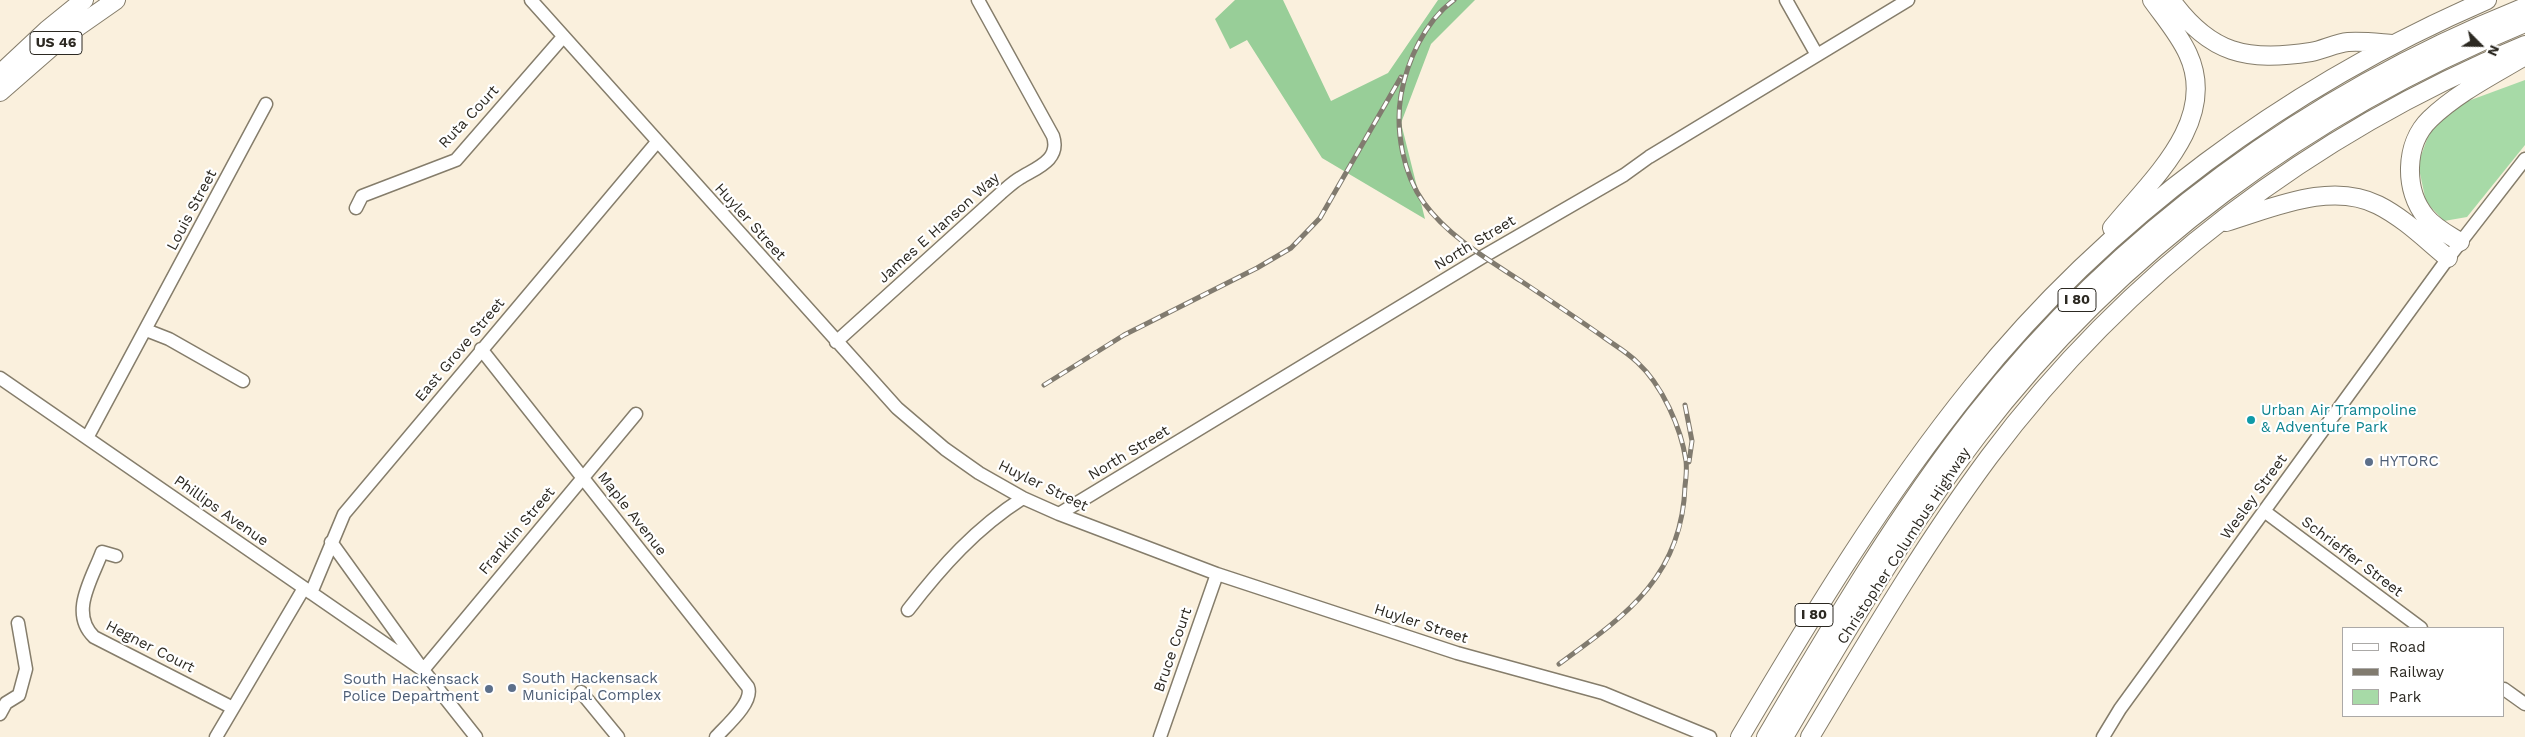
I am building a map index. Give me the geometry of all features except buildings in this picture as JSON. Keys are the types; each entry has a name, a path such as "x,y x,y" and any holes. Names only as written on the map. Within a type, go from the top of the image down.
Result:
{"highway":[{"name":"US 46","path":"3,70 84,0"},
{"name":"US 46","path":"0,92 63,37 116,0"},
{"path":"2074,275 2172,153 2187,131 2193,113 2196,91 2188,54 2178,36 2152,0"},
{"path":"2171,0 2193,27 2206,38 2220,47 2256,56 2313,52 2346,42 2395,44"},
{"name":"I 80","path":"1740,737 1820,606 1921,453 1994,360 2074,275 2136,217 2215,155 2312,90 2395,44 2487,0"},
{"name":"Christopher Columbus Highway","path":"1766,737 1885,543 1953,444 2023,358 2100,278 2182,205 2242,160 2304,119 2401,63 2468,31 2525,7"},
{"name":"Christopher Columbus Highway","path":"1784,737 1875,587 1956,464 2024,378 2100,298 2154,248 2211,201 2301,138 2396,82 2462,50 2525,23"},
{"name":"Christopher Columbus Highway","path":"1810,737 1926,548 2011,430 2102,327 2162,270 2215,225 2276,180 2369,121 2465,71 2525,45"},
{"path":"2460,242 2427,218 2417,204 2410,187 2409,168 2413,150 2419,134 2429,120 2452,102 2525,56"},
{"path":"2215,225 2302,199 2344,196 2362,198 2394,215 2448,258"}],"street":[{"name":"Huyler Street","path":"531,0 897,408 920,430 979,473 1023,498 1059,514 1217,574 1457,653 1603,692 1710,737"},
{"name":"James E Hanson Way","path":"836,342 1018,179 1043,164 1052,156 1056,148 1053,136 978,0"},
{"path":"1786,0 1817,55"},
{"name":"North Street","path":"1059,514 1484,256 1624,175 1649,157 1908,0"},
{"name":"Ruta Court","path":"356,208 362,196 456,160 563,37"},
{"name":"Louis Street","path":"87,438 266,104"},
{"name":"East Grove Street","path":"216,737 308,591 344,514 657,142"},
{"name":"Wesley Street","path":"2103,737 2120,709 2448,258 2525,159"},
{"path":"146,330 169,339 243,381"},
{"name":"Maple Avenue","path":"481,349 748,687 750,692 747,701 716,737"},
{"name":"Phillips Avenue","path":"0,378 423,670"},
{"name":"Franklin Street","path":"423,670 636,414"},
{"path":"908,610 965,543 982,527 1023,498"},
{"name":"Schrieffer Street","path":"2264,512 2420,627"},
{"name":"Phillips Avenue","path":"331,542 423,670 476,737"},
{"name":"Hegner Court","path":"116,556 102,552 82,605 83,624 88,632 94,638 233,708"},
{"name":"Bruce Court","path":"1160,737 1217,574"},
{"path":"0,714 6,703 19,695 26,669 18,623"},
{"path":"2505,690 2525,704"},
{"path":"581,692 618,737"}],"green space":[{"path":"1235,0 1283,0 1331,101 1388,73 1438,0 1475,0 1431,44 1401,123 1425,219 1322,158 1247,40 1230,49 1215,19"},
{"path":"2525,80 2525,145 2467,217 2444,221 2426,202 2418,164 2430,131 2460,104"}],"railway":[{"path":"1454,0 1434,19 1426,30 1413,56 1401,95 1399,123 1402,151 1417,191 1434,215 1456,236 1625,352 1646,371 1669,407 1680,434 1686,461 1681,518 1673,545 1661,570 1646,591 1627,611 1559,664"},
{"path":"1044,385 1124,335 1257,268 1291,248 1320,218 1401,77"},
{"path":"1685,405 1692,441 1689,462"}],"place":[{"name":"Urban Air Trampoline & Adventure Park","path":"2251,420"},
{"name":"HYTORC","path":"2369,462"},
{"name":"South Hackensack Municipal Complex","path":"512,688"},
{"name":"South Hackensack Police Department","path":"489,689"}]}
